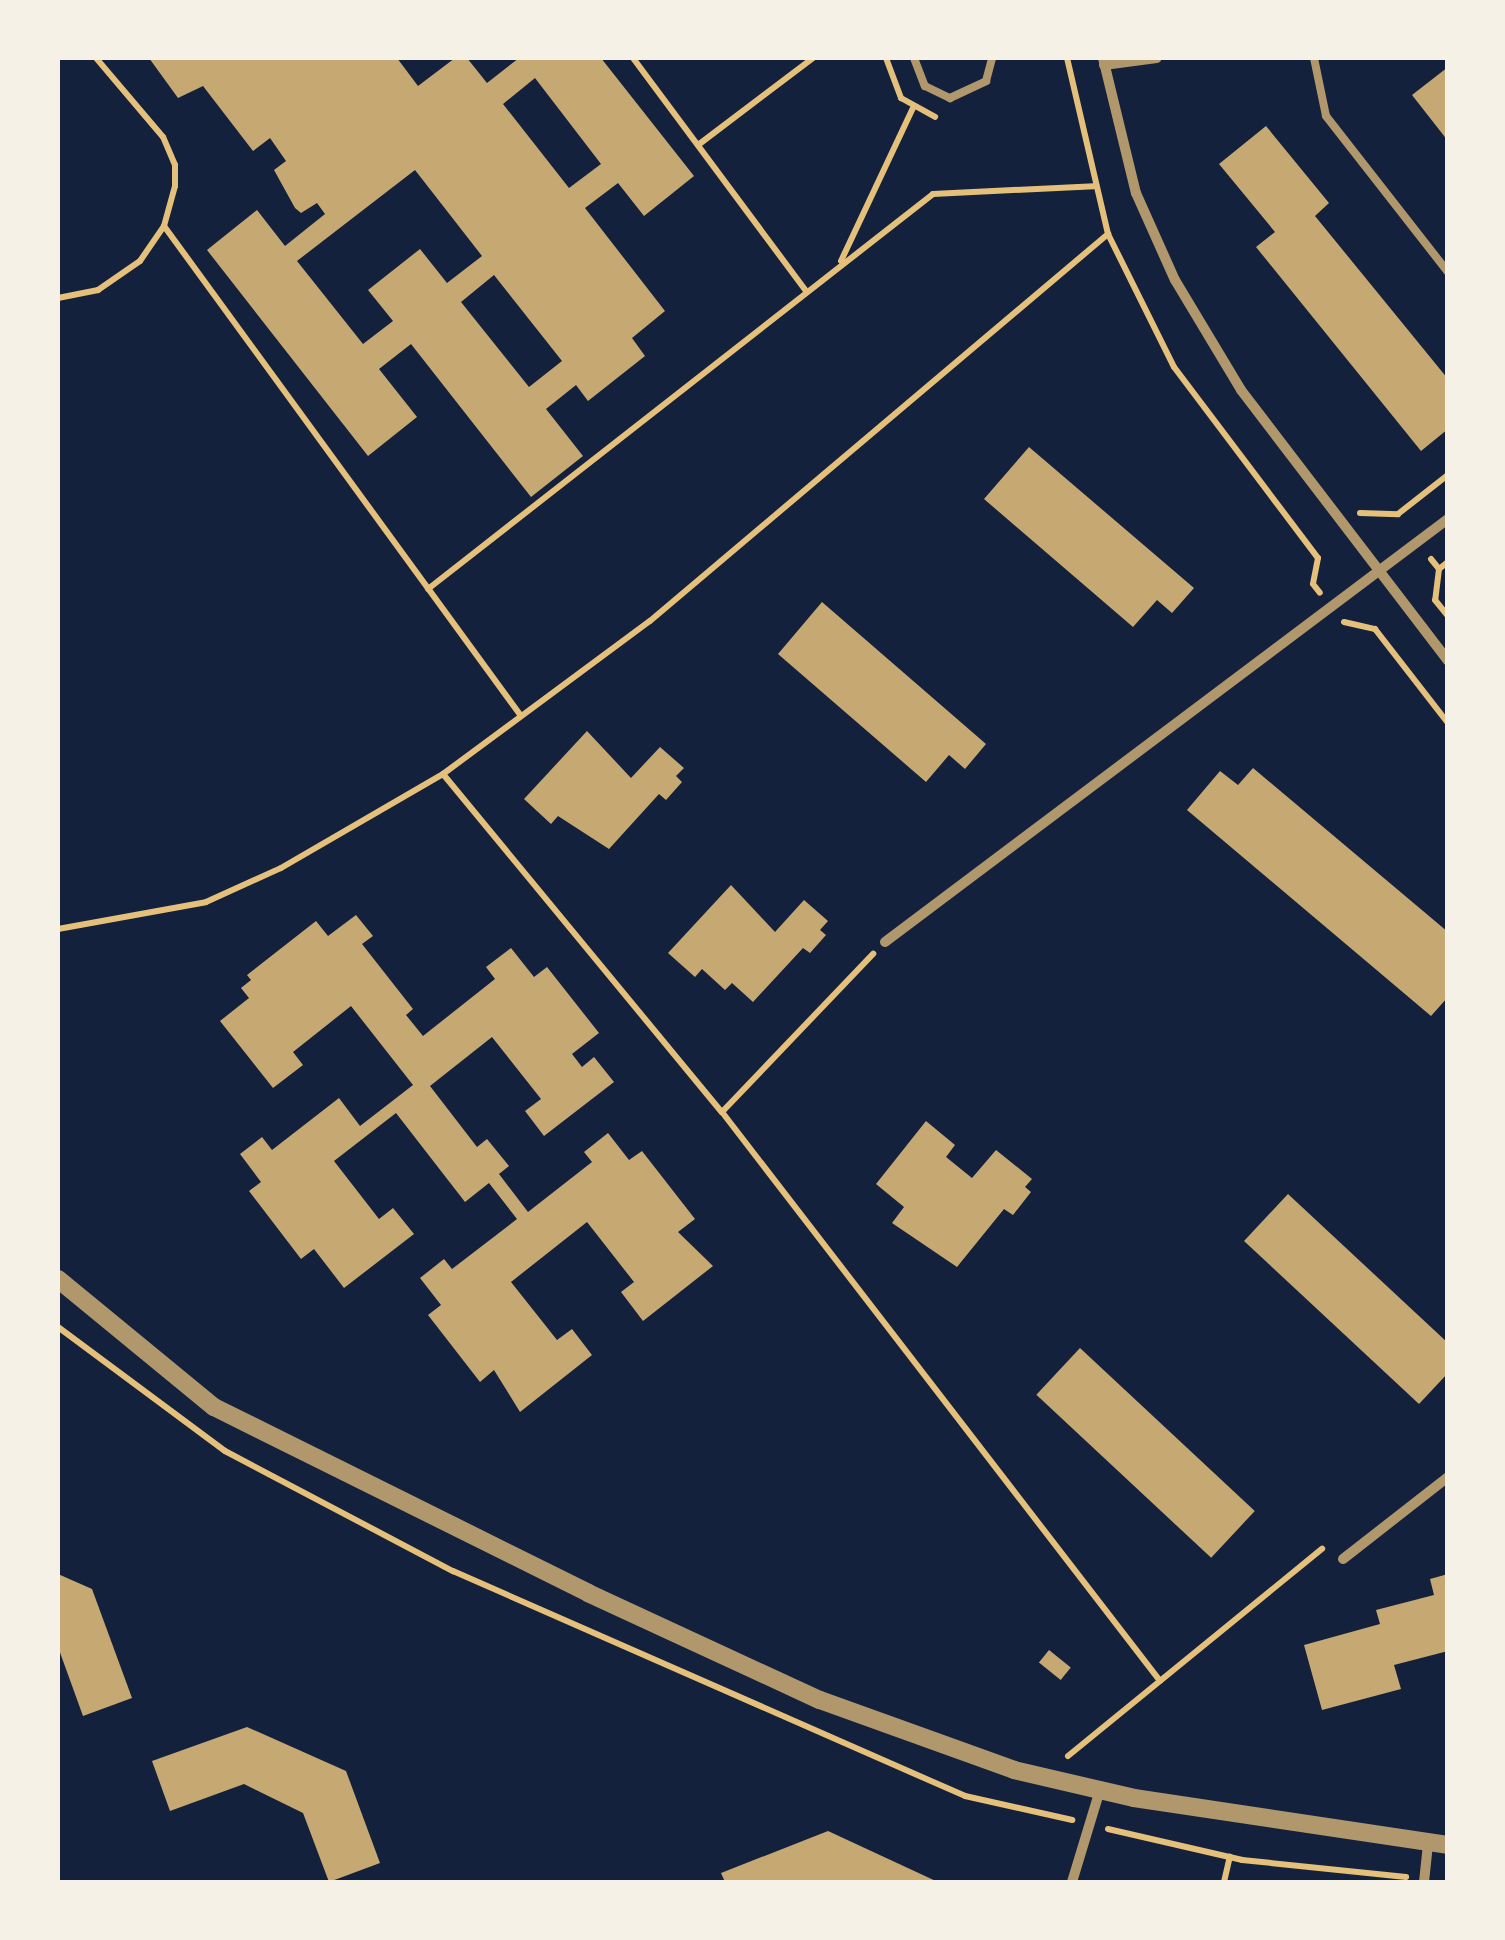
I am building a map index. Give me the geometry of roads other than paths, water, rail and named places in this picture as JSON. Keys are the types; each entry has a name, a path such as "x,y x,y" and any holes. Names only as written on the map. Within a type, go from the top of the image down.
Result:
{"street":[{"path":"1156,58 1103,61 1136,193 1176,280 1241,390 1377,574 1448,661"},
{"path":"884,942 1448,518"},
{"path":"58,1280 214,1407 355,1479 820,1700 1048,1778 1100,1790 1448,1845"},
{"path":"1343,1559 1448,1477"},
{"path":"1072,1882 1100,1790"},
{"path":"1424,1881 1428,1844"}],"lane":[{"path":"914,58 925,86 950,98 986,82 992,58"},
{"path":"1314,58 1326,116 1448,272"}]}
